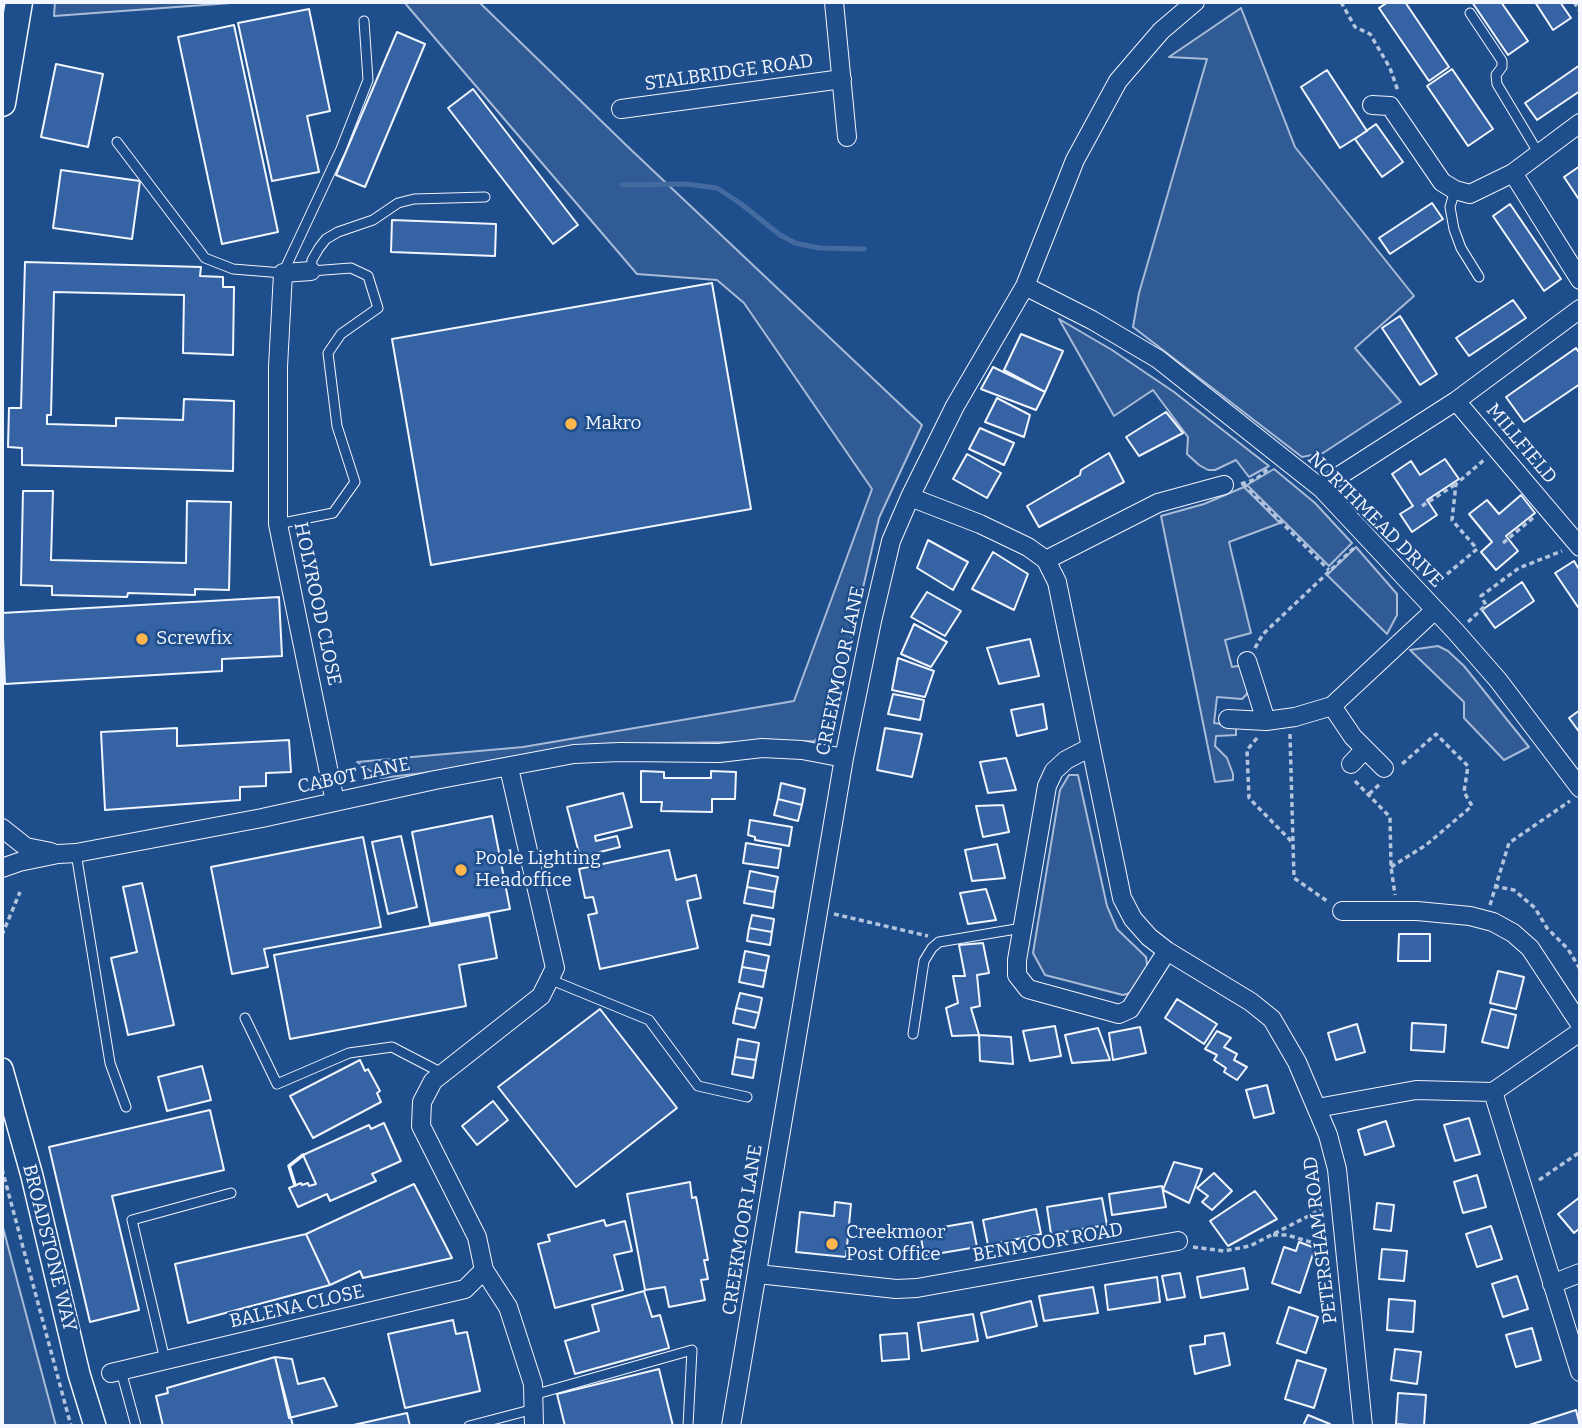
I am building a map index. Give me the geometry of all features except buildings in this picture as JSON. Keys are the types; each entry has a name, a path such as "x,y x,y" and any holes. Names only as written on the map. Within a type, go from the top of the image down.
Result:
{"main road":[{"path":"2,103 19,2"}],"street":[{"name":"STALBRIDGE ROAD","path":"834,2 847,137"},
{"name":"CREEKMOOR LANE","path":"731,1426 816,910 844,758 891,541 955,406 1025,286 1075,160 1118,81 1161,31 1195,2"},
{"name":"STALBRIDGE ROAD","path":"621,109 842,79"},
{"path":"1387,101 1442,182 1455,190 1470,194 1513,173 1580,123"},
{"path":"1513,173 1580,280"},
{"path":"283,273 311,271"},
{"name":"HOLYROOD CLOSE","path":"283,273 278,367 278,524 335,802"},
{"name":"NORTHMEAD DRIVE","path":"1025,286 1092,320 1158,359 1322,489 1498,680 1575,794"},
{"name":"MILLFIELD","path":"1322,489 1328,482 1456,401 1580,309"},
{"name":"MILLFIELD","path":"1456,401 1578,545"},
{"path":"910,497 980,524 1028,547 1046,560 1158,503 1224,485"},
{"name":"PETERSHAM ROAD","path":"1046,560 1056,582 1122,898 1141,928 1167,951 1251,1002 1272,1019 1297,1062 1317,1108 1337,1169 1363,1426"},
{"path":"1228,719 1290,718 1332,706 1436,610"},
{"path":"1247,661 1266,720"},
{"path":"1332,706 1365,750 1391,767"},
{"path":"1091,747 1066,760 1054,771 1047,786 1022,928 1017,975 1028,989 1119,1013 1130,1009 1167,951"},
{"name":"CABOT LANE","path":"2,868 19,862 574,754 719,753 762,748 802,750 844,758"},
{"path":"1352,771 1365,750"},
{"path":"509,768 555,968 541,996 433,1081 422,1102 421,1126 477,1237 484,1270 508,1307 533,1384 534,1410"},
{"path":"2,828 26,847 67,854"},
{"path":"1317,1108 1416,1090 1493,1092 1580,1032 1530,948 1513,933 1486,920 1470,916 1397,911 1342,911"},
{"name":"BROADSTONE WAY","path":"2,1069 32,1176 79,1374 95,1426"},
{"path":"1493,1092 1580,1371"},
{"name":"BENMOOR ROAD","path":"758,1274 896,1289 917,1288 1178,1241"},
{"name":"BALENA CLOSE","path":"116,1372 465,1289 484,1270"},
{"path":"1552,1284 1580,1273"}],"lane":[{"path":"1471,13 1502,61 1502,67 1496,75 1497,84 1539,154"},
{"path":"117,142 205,258 233,270 283,273 341,149 368,80 364,21"},
{"path":"1455,190 1450,207 1454,229 1461,248 1479,277"},
{"path":"278,524 333,513 355,482 337,426 328,353 341,334 378,308 368,276 351,268 311,271 312,260 326,239 373,220 398,203 414,199 485,198"},
{"path":"67,854 110,1063 126,1107"},
{"path":"914,1034 924,961 932,948 939,942 1022,928"},
{"path":"550,979 649,1020 698,1086 747,1097"},
{"path":"245,1018 277,1084 349,1053 392,1047 442,1073"},
{"path":"165,1360 132,1220 231,1193"},
{"path":"469,1426 534,1410 692,1350 688,1426"},
{"path":"116,1372 136,1426"}],"path":[{"path":"1341,2 1355,27 1370,34 1390,68 1387,101"},
{"path":"1574,2 1580,11"},
{"path":"1422,506 1456,484 1496,449"},
{"path":"1224,485 1243,484 1256,479 1283,457"},
{"path":"1243,484 1329,570"},
{"path":"1421,596 1477,549 1452,520 1456,484"},
{"path":"1503,542 1546,507"},
{"path":"1247,661 1263,634 1366,536"},
{"path":"1456,632 1486,605 1481,596 1519,568 1578,545"},
{"path":"1290,718 1294,878 1342,911"},
{"path":"1266,720 1258,737 1247,750 1249,798 1293,844"},
{"path":"1391,767 1436,734 1468,766 1464,792 1472,806 1426,845 1391,867"},
{"path":"1352,771 1391,817 1391,867 1397,911"},
{"path":"1486,920 1509,843 1575,794"},
{"path":"1494,887 1514,890 1535,908 1547,928 1568,949 1580,969"},
{"path":"3,935 20,892"},
{"path":"816,910 924,933 939,942"},
{"path":"1525,1195 1538,1181 1580,1152"},
{"path":"2,1170 71,1426"},
{"path":"1178,1241 1194,1248 1224,1251 1250,1246 1340,1200"},
{"path":"1272,1235 1287,1235 1345,1253"}],"shaded area":[{"path":"55,2 245,2 54,16"},
{"path":"404,2 479,2 922,425 879,518 833,719 815,741 595,744 507,763 381,778 357,762 523,747 794,701 872,489 744,303 717,280 637,274"},
{"path":"1241,8 1295,147 1414,296 1355,348 1401,402 1323,453 1302,457 1133,327 1139,293 1207,59 1169,57"},
{"path":"1059,319 1112,350 1174,392 1269,466 1249,477 1236,460 1215,470 1199,465 1187,454 1188,437 1153,390 1114,416"},
{"path":"1274,469 1315,503 1352,543 1329,566 1247,485"},
{"path":"1244,487 1280,523 1229,542 1251,633 1225,640 1232,667 1243,665 1249,686 1242,699 1217,697 1214,723 1236,726 1236,735 1216,736 1215,746 1227,758 1233,780 1215,782 1161,516 1204,504"},
{"path":"1356,547 1397,594 1397,615 1387,634 1327,575"},
{"path":"1438,646 1448,651 1464,666 1529,747 1504,760 1464,718 1464,702 1410,650"},
{"path":"1069,775 1078,775 1107,906 1117,929 1146,957 1148,971 1130,993 1123,995 1045,975 1033,953 1060,790"},
{"path":"2,1224 56,1426 2,1426"}],"waterway":[{"path":"622,185 686,184 717,188 780,235 795,243 819,248 864,249"}],"wall":[{"path":"295,1185 289,1166 303,1155"}],"place":[{"name":"Makro","path":"571,424"},
{"name":"Screwfix","path":"142,639"},
{"name":"Poole Lighting Headoffice","path":"461,870"},
{"name":"Creekmoor Post Office","path":"832,1244"}]}
